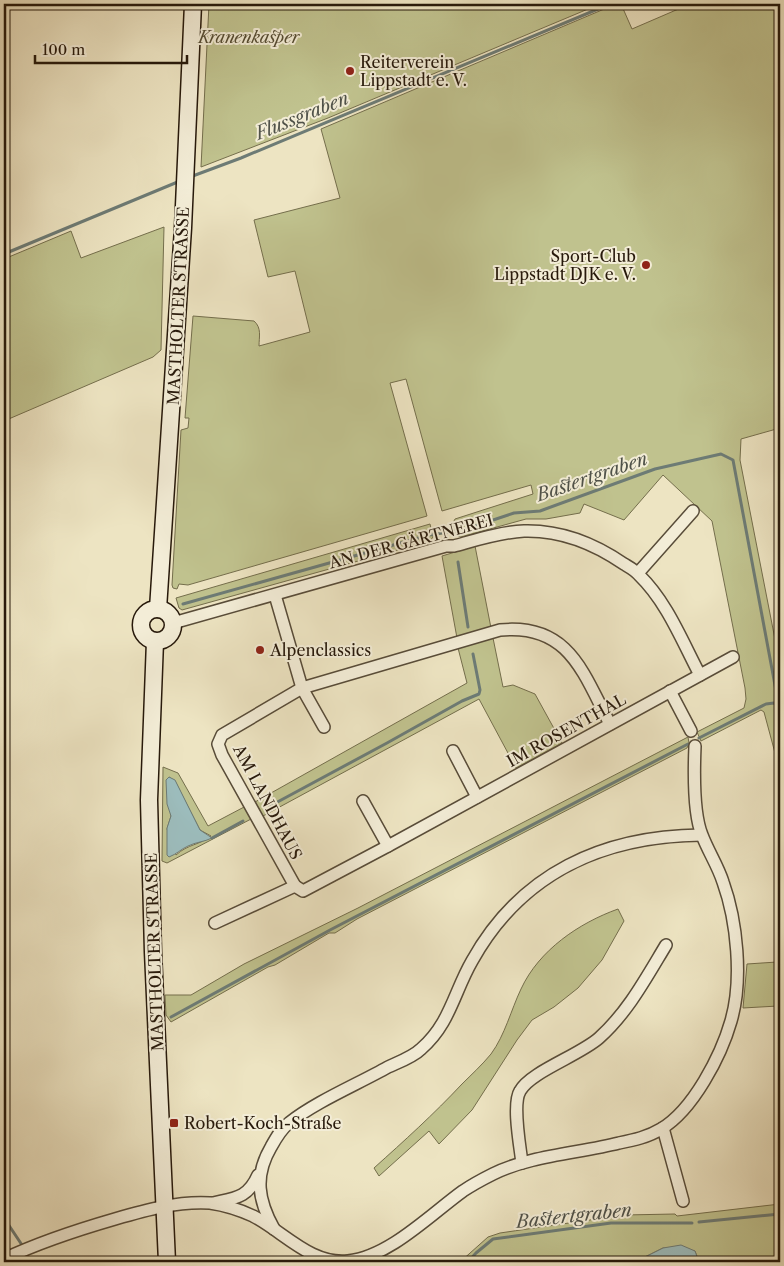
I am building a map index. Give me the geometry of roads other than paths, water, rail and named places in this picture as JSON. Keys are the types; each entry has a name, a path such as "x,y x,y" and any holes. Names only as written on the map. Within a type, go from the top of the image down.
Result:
{"street":[{"name":"MASTHOLTER STRASSE","path":"158,609 185,189 193,4"},
{"path":"638,573 693,511"},
{"name":"AN DER GÄRTNEREI","path":"173,623 446,546 454,546 500,534 524,531 549,533 585,542 610,554 638,573 653,590 668,612 700,675"},
{"path":"275,595 302,688 324,728"},
{"path":"153,609 158,609 168,613 173,623 173,628 168,636 160,641 155,641 146,637 141,623 144,614 153,609"},
{"name":"AM LANDHAUS","path":"295,886 218,744 222,735 302,688 500,630 517,628 538,632 558,642 577,660 610,724"},
{"name":"MASTHOLTER STRASSE","path":"155,641 149,810 152,944 167,1262"},
{"name":"IM ROSENTHAL","path":"215,923 295,886 303,891 733,657"},
{"path":"670,691 691,732"},
{"path":"210,1203 242,1211 256,1218 299,1247 321,1257 346,1261 365,1257 402,1244 466,1189 496,1172 522,1163 641,1138 663,1128 678,1115 707,1075 719,1053 729,1028 734,1005 737,954 733,915 723,880 701,834 694,768 695,746"},
{"path":"453,752 477,797"},
{"path":"364,801 388,846"},
{"path":"4,1259 24,1249 72,1231 164,1206 210,1203 245,1194 253,1187 267,1154 279,1133 288,1123 307,1110 420,1050 441,1028 482,942 506,913 539,882 584,856 614,846 648,838 701,834"},
{"path":"522,1163 516,1102 520,1091 531,1078 598,1039 620,1015 666,945"},
{"path":"663,1128 683,1202"},
{"path":"261,1169 260,1188 264,1210 275,1230"}],"water":[{"path":"169,777 175,780 200,830 212,838 186,847 169,857 167,855 167,828 171,816 167,804 166,780"},
{"path":"681,1245 695,1251 699,1262 621,1262 645,1257 663,1248"}],"waterway":[{"name":"Flussgraben","path":"190,177 241,158 610,4"},
{"name":"Flussgraben","path":"4,254 180,181"},
{"name":"Bastertgraben","path":"183,604 429,535 463,530 514,513 540,511 655,469 721,454 733,460 780,712"},
{"path":"458,562 468,627"},
{"path":"270,806 462,701 479,694 480,690 473,654"},
{"path":"699,738 766,704 774,703 779,707"},
{"path":"171,1017 330,930 688,744"},
{"path":"212,838 243,821"},
{"name":"Bastertgraben","path":"699,1222 780,1214"},
{"path":"4,1218 22,1245"},
{"name":"Bastertgraben","path":"468,1262 493,1239 611,1223 692,1223"}],"place":[{"name":"Reiterverein Lippstadt e. V.","path":"350,71"},
{"name":"Sport-Club Lippstadt DJK e. V.","path":"646,265"},
{"name":"Alpenclassics","path":"260,650"},
{"name":"Robert-Koch-Straße","path":"174,1123"}],"park label":[{"name":"Kranenkasper","path":"249,37"}]}
